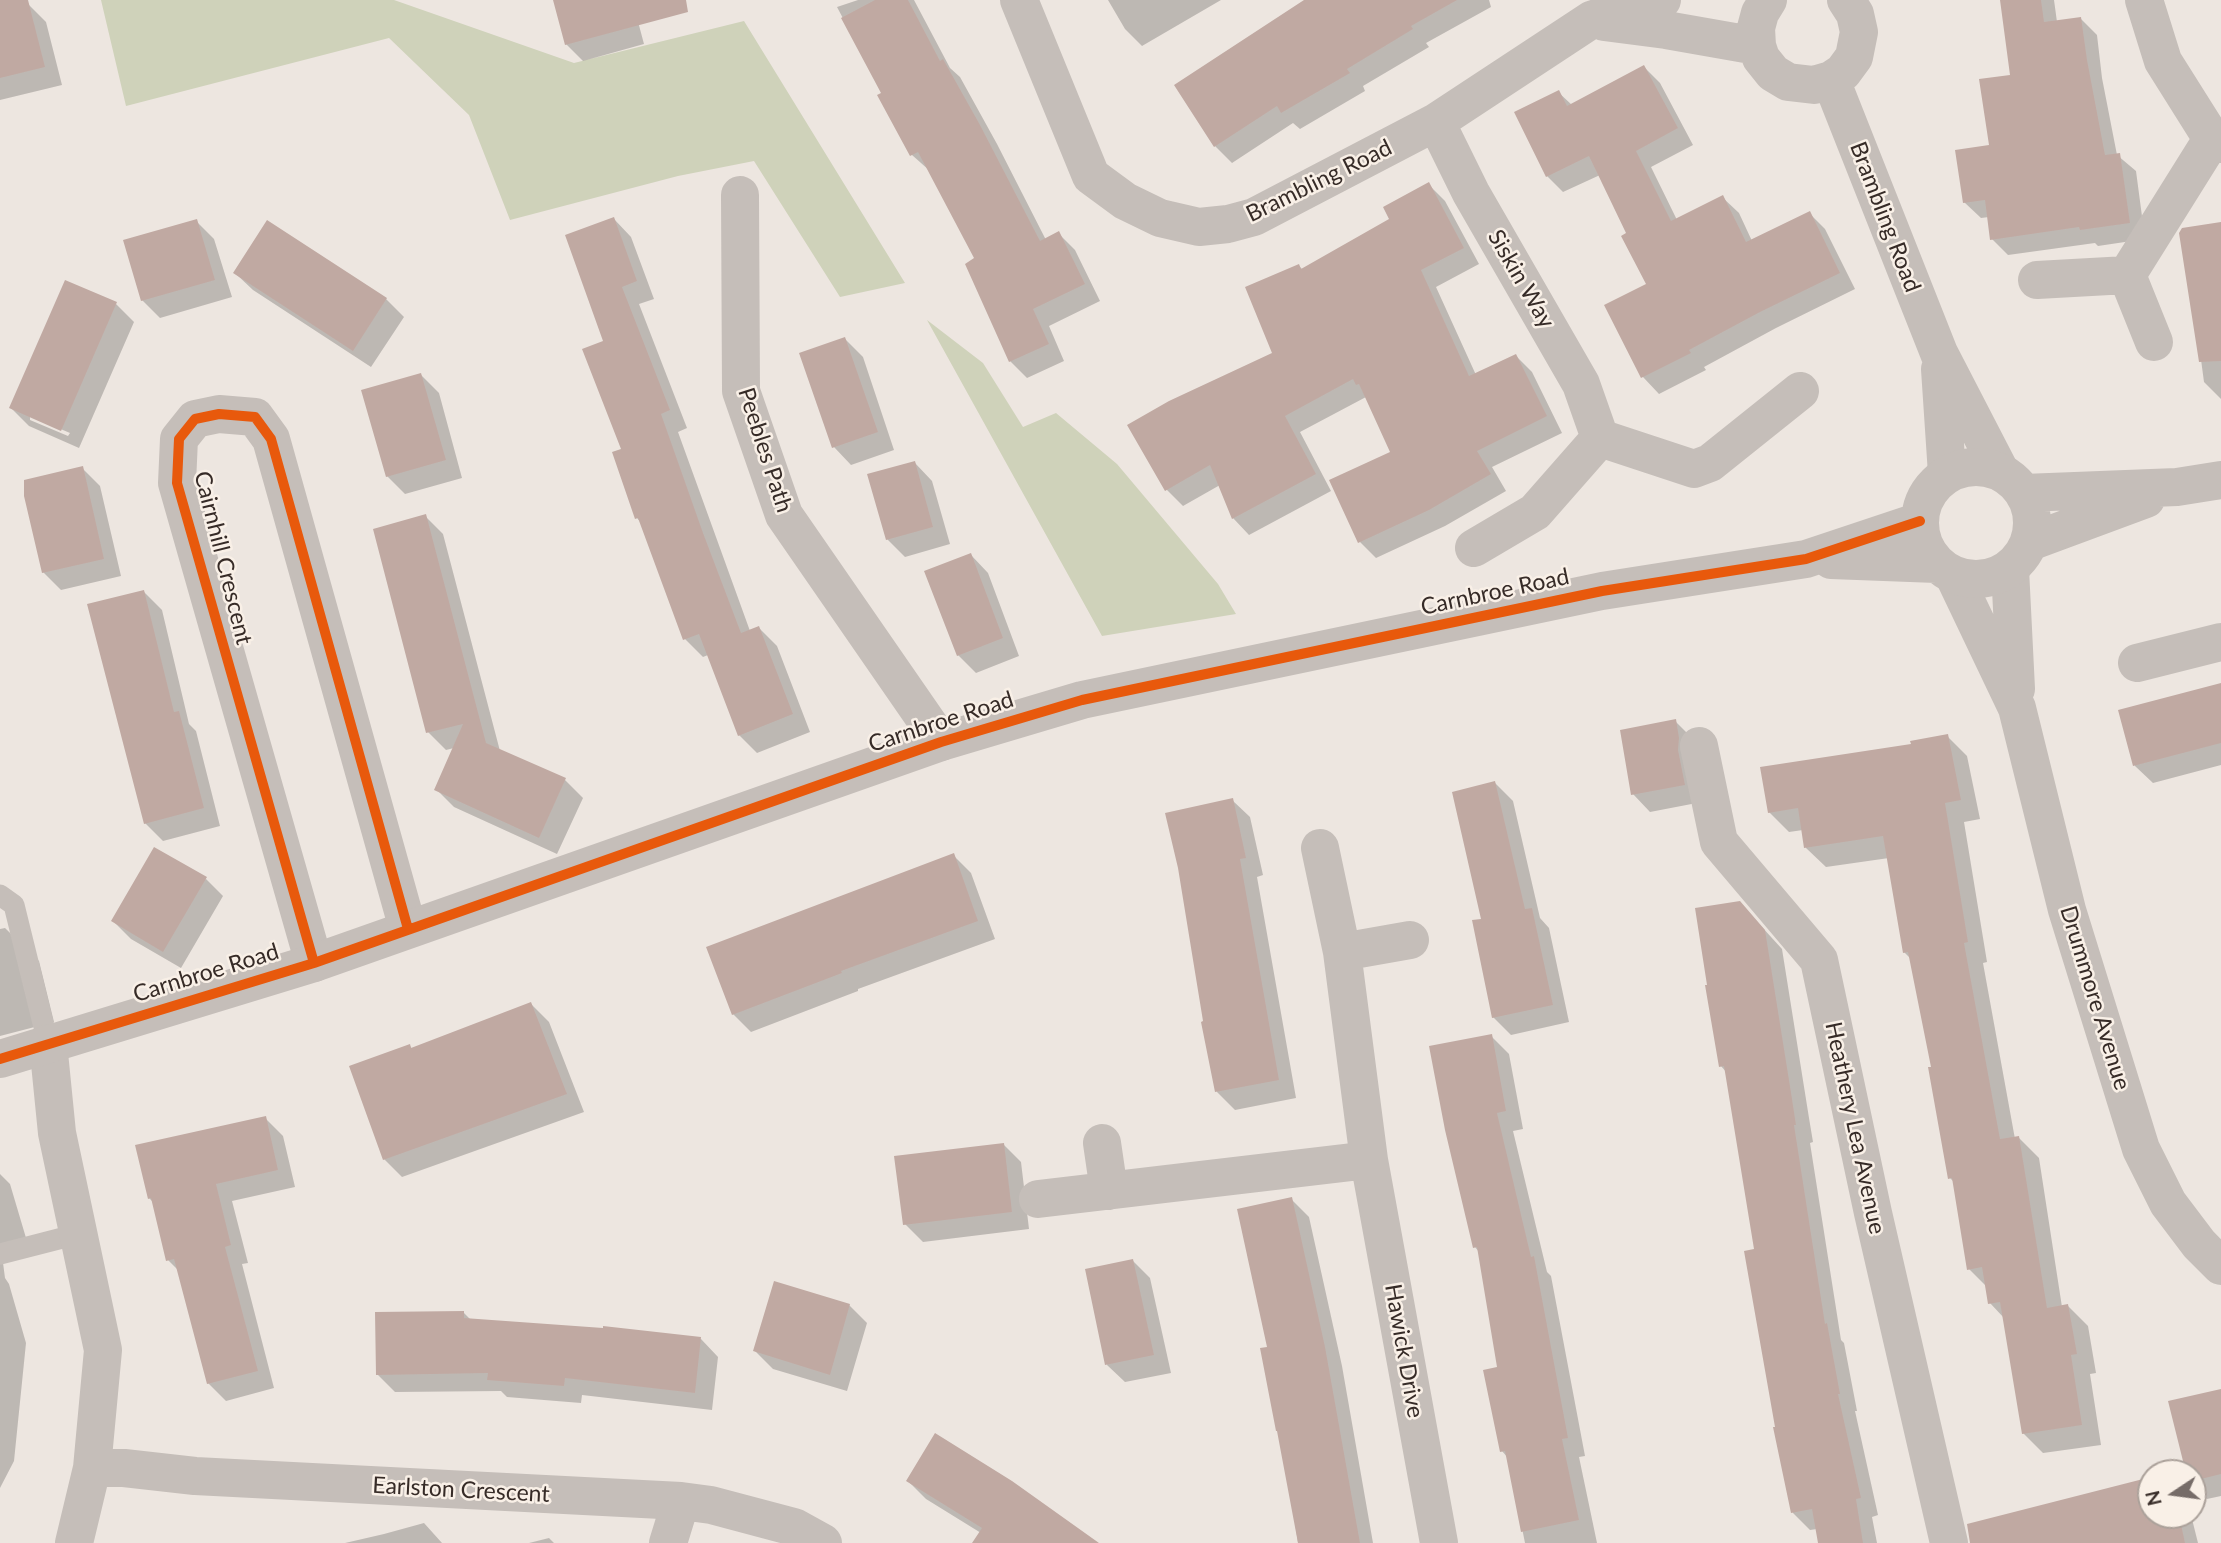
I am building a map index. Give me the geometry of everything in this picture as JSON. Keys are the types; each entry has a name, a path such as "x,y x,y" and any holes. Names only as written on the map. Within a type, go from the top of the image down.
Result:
{"street":[{"name":"Brambling Road","path":"1019,0 1091,176 1125,201 1160,218 1199,227 1228,224 1254,217 1436,122 1591,20 1662,0"},
{"path":"1768,0 1760,13 1756,28 1761,58 1773,73 1788,82 1814,85 1831,80 1843,72 1854,57 1860,32 1854,5"},
{"path":"2127,275 2217,141 2163,61 2144,0"},
{"path":"1591,20 1757,46"},
{"name":"Brambling Road","path":"1831,80 1939,353 2012,482"},
{"name":"Siskin Way","path":"1436,122 1471,193 1581,384 1600,438"},
{"name":"Peebles Path","path":"740,195 741,391 784,515 941,742"},
{"path":"2037,280 2127,275"},
{"path":"2127,275 2154,342"},
{"name":"Brambling Road","path":"1939,353 1947,474"},
{"path":"1474,548 1535,512 1600,438 1694,469 1710,463 1800,391"},
{"name":"Cairnhill Crescent","path":"314,962 177,483 179,439 195,419 219,414 255,416 271,439 408,929"},
{"path":"2177,487 2020,555 1993,578 1981,580 1945,570 1922,541 1920,521 1925,499 1936,483 1961,468 1980,467 2012,482 2177,487 2221,480"},
{"path":"2012,482 2033,522 2020,555"},
{"name":"Carnbroe Road","path":"0,1059 314,962 941,742 1095,697 1602,592 1806,559 1920,521"},
{"name":"Drummore Avenue","path":"2017,708 2020,555"},
{"name":"Carnbroe Road","path":"1806,559 1945,570"},
{"name":"Drummore Avenue","path":"1945,570 2017,708 2067,910 2141,1149 2168,1203 2199,1244 2221,1266"},
{"path":"2137,663 2221,642"},
{"name":"Heathery Lea Avenue","path":"1699,746 1718,842 1819,960 1948,1543"},
{"name":"Hawick Drive","path":"1320,848 1342,952 1370,1160 1439,1543"},
{"path":"1342,952 1410,940"},
{"path":"48,1043 57,1133 103,1350 92,1468 74,1543"},
{"path":"1102,1143 1108,1191"},
{"path":"1038,1199 1370,1160"},
{"name":"Earlston Crescent","path":"92,1468 124,1468 195,1476 681,1501 711,1505 794,1527 823,1543"},
{"path":"668,1543 681,1501"}],"lane":[{"path":"0,895 14,905 48,1043"},
{"path":"0,1254 78,1234"}],"green space":[{"path":"101,0 394,0 574,63 744,21 905,283 840,297 754,161 678,176 510,220 469,115 389,38 126,106"},
{"path":"927,320 983,363 1023,427 1056,413 1117,464 1218,584 1236,614 1102,636"}],"building":[{"path":"0,0 28,0 45,67 0,78"},
{"path":"553,0 686,0 688,12 565,45"},
{"path":"875,0 908,0 940,61 943,59 980,125 1040,241 1059,231 1085,284 1033,309 1049,344 1009,362 965,264 974,258 918,152 910,156 877,95 881,93 841,18"},
{"path":"1304,0 1457,0 1411,26 1413,29 1347,69 1350,73 1281,113 1277,106 1214,147 1174,85"},
{"path":"2000,0 2041,0 2044,22 2081,17 2105,155 2120,153 2130,223 2080,230 2079,227 1990,240 1985,200 1963,203 1955,150 1989,145 1979,79 2010,75"},
{"path":"1644,65 1678,128 1636,151 1671,221 1723,195 1746,242 1810,211 1840,273 1760,312 1689,350 1691,353 1641,378 1604,305 1646,284 1621,236 1626,233 1589,156 1546,177 1514,112 1559,90 1567,106"},
{"path":"1429,182 1464,248 1421,270 1469,376 1516,354 1547,416 1477,451 1491,474 1429,510 1358,543 1329,480 1390,452 1359,384 1356,385 1353,379 1285,416 1316,474 1232,519 1210,465 1165,491 1127,425 1169,401 1272,353 1245,287 1299,264 1301,269 1389,219 1383,207"},
{"path":"614,217 637,281 622,287 670,410 661,414 703,533 741,633 759,626 793,714 738,736 699,634 683,640 638,518 635,519 612,452 621,449 582,349 603,341 565,235"},
{"path":"197,219 215,280 141,301 123,240"},
{"path":"267,220 387,298 353,351 233,273"},
{"path":"2221,222 2221,361 2199,362 2179,233 2182,228"},
{"path":"65,280 117,302 61,431 9,408"},
{"path":"845,337 878,432 832,448 799,353"},
{"path":"421,373 446,460 386,477 361,390"},
{"path":"915,461 933,527 886,540 867,474"},
{"path":"83,466 104,559 42,573 24,496 24,480"},
{"path":"426,514 486,743 566,778 539,838 434,790 463,724 426,733 373,529"},
{"path":"971,553 1003,638 957,656 924,571"},
{"path":"144,590 174,712 179,711 204,808 144,824 87,604"},
{"path":"2221,683 2221,743 2133,766 2118,710"},
{"path":"1676,719 1678,750 1685,785 1631,795 1620,730"},
{"path":"1948,734 1961,800 1945,803 1968,942 1964,943 2000,1139 2019,1136 2047,1308 2068,1304 2077,1354 2071,1355 2082,1425 2022,1434 2000,1302 1988,1304 1982,1267 1967,1270 1952,1178 1948,1179 1928,1067 1931,1067 1908,952 1903,953 1883,836 1804,848 1798,808 1768,813 1760,767 1911,744 1910,741"},
{"path":"1495,781 1525,909 1532,908 1553,1005 1492,1018 1472,920 1481,919 1452,792"},
{"path":"1233,798 1246,858 1240,859 1279,1080 1215,1092 1201,1022 1203,1021 1178,868 1165,813"},
{"path":"154,847 207,877 163,952 111,921"},
{"path":"954,853 978,921 841,971 842,973 732,1015 706,947"},
{"path":"1740,901 1765,930 1825,1324 1827,1323 1838,1394 1861,1498 1856,1499 1863,1543 1818,1543 1812,1509 1791,1513 1773,1427 1744,1251 1754,1249 1724,1066 1719,1067 1695,908"},
{"path":"531,1002 567,1094 383,1160 349,1066 410,1044 411,1048"},
{"path":"1492,1034 1506,1111 1497,1113 1531,1257 1534,1256 1568,1438 1562,1439 1579,1520 1521,1532 1505,1451 1500,1452 1483,1370 1497,1367 1477,1247 1473,1248 1445,1130 1429,1046"},
{"path":"266,1116 278,1170 216,1184 231,1245 225,1247 258,1371 207,1384 174,1259 166,1261 135,1145"},
{"path":"1004,1143 1012,1212 903,1225 894,1156"},
{"path":"1292,1197 1325,1347 1360,1543 1298,1543 1260,1348 1267,1347 1237,1209"},
{"path":"1133,1259 1154,1355 1105,1365 1085,1269"},
{"path":"774,1281 850,1304 830,1375 753,1351"},
{"path":"464,1311 464,1318 603,1326 701,1337 695,1393 565,1378 564,1386 487,1380 488,1373 376,1375 375,1312"},
{"path":"2221,1389 2221,1474 2207,1478 2207,1459 2182,1459 2168,1401"},
{"path":"935,1433 1012,1481 1099,1543 972,1543 982,1528 906,1481"},
{"path":"2137,1481 2137,1529 2182,1529 2185,1543 1970,1543 1967,1524"}],"cycle path":[{"path":"314,963 177,483 179,439 195,419 219,414 255,417 271,439 408,929"},
{"path":"0,1059 314,963 941,742 1082,700 1602,591 1806,559 1920,521"}]}
